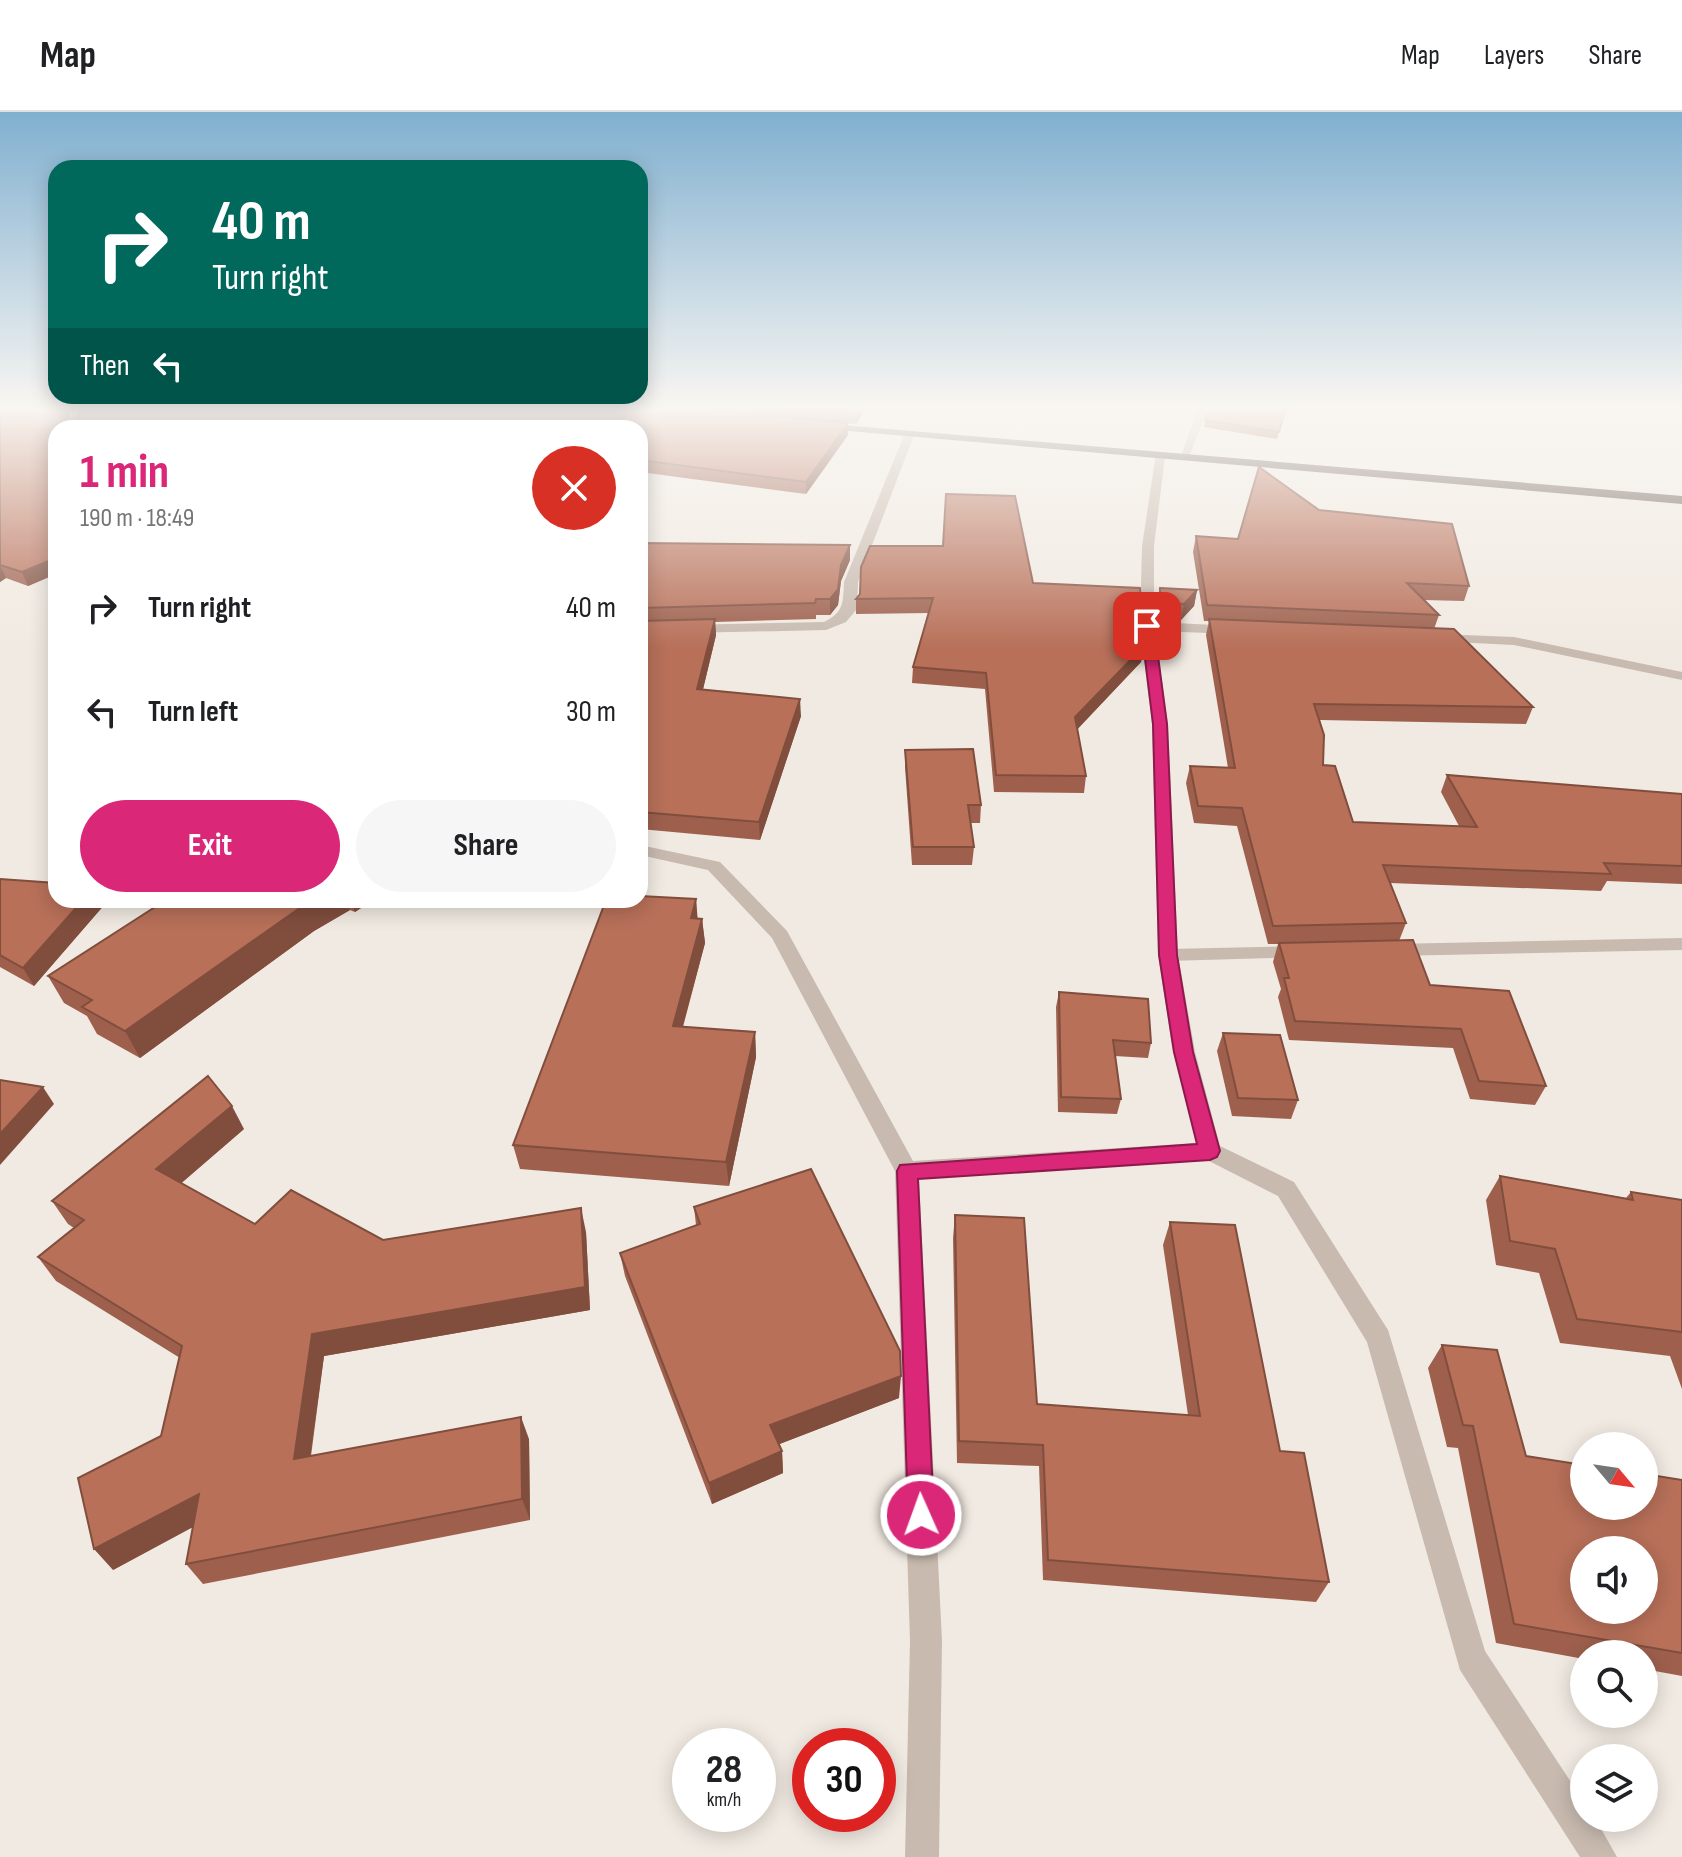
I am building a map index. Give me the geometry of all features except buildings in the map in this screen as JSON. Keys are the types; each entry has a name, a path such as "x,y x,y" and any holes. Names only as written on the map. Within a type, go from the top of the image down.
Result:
{"highway":[{"path":"1525,486 1682,500"}],"street":[{"path":"648,630 826,626 841,619 850,609 851,582 889,486"},
{"path":"1156,486 1148,546 1147,626 1160,724 1168,955 1184,1052 1210,1151"},
{"path":"1147,626 1243,630"},
{"path":"1419,637 1514,641 1682,676"},
{"path":"648,852 714,866 780,935 907,1171 926,1641 922,1857"},
{"path":"1370,951 1682,944"},
{"path":"1168,955 1324,952"},
{"path":"907,1171 1210,1151 1286,1189 1379,1338 1471,1659 1600,1857"}],"route":[{"path":"921,1515 907,1171 1210,1151 1184,1052 1168,955 1160,724 1147,626"}]}
